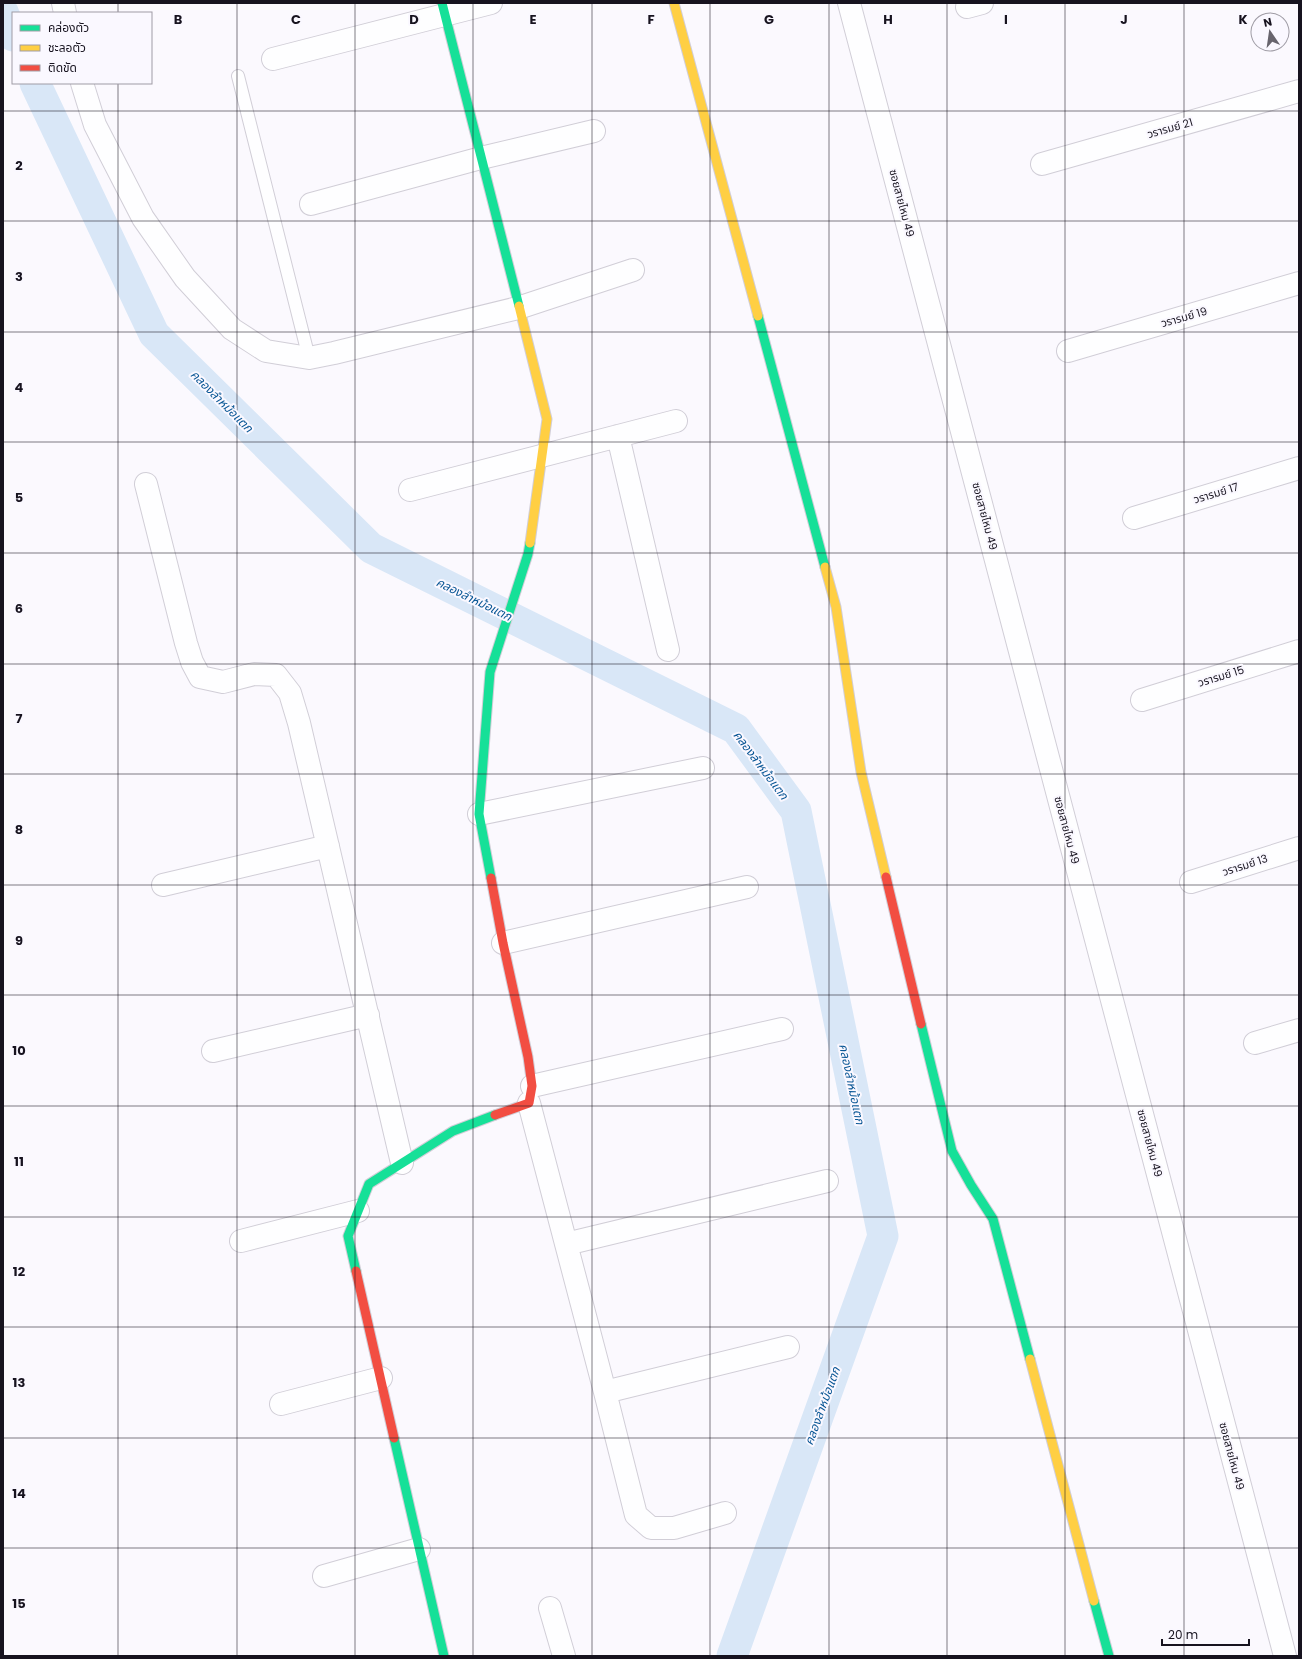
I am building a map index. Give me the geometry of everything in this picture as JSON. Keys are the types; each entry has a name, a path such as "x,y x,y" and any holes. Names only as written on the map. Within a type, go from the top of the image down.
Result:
{"street":[{"path":"273,59 443,9 491,3"},
{"path":"674,3 836,607 861,772 952,1151 971,1185 993,1219 1109,1656"},
{"name":"ซอยสายไหม 49","path":"850,3 1285,1656"},
{"path":"443,9 547,419 528,554 490,672 479,814 503,943 528,1057 530,1094 566,1244 636,1514 650,1528 674,1528 725,1513"},
{"path":"82,84 95,125 143,218 185,278 232,329 266,351 309,358 518,308 632,270"},
{"name":"วรารมย์ 21","path":"1042,164 1299,91"},
{"path":"311,204 481,158 594,131"},
{"name":"วรารมย์ 19","path":"1068,351 1299,283"},
{"path":"410,490 676,421"},
{"path":"618,436 668,650"},
{"name":"วรารมย์ 17","path":"1134,518 1299,468"},
{"path":"146,484 186,643 192,662 200,677 223,682 254,674 276,675 290,693 299,723 402,1163"},
{"name":"วรารมย์ 15","path":"1142,700 1299,651"},
{"path":"479,814 703,768"},
{"path":"164,885 328,846"},
{"name":"วรารมย์ 13","path":"1191,882 1299,848"},
{"path":"503,943 747,887"},
{"path":"214,1051 368,1016"},
{"path":"444,1656 348,1236 369,1184 453,1131 530,1094 782,1029"},
{"path":"1255,1044 1299,1030"},
{"path":"566,1244 827,1181"},
{"path":"241,1241 358,1211"},
{"path":"605,1392 788,1347"},
{"path":"281,1404 381,1378"},
{"path":"324,1576 420,1548"},
{"path":"550,1608 564,1656"}],"lane":[{"path":"238,76 309,358"}],"waterway":[{"name":"คลองลำหม้อแตก","path":"3,12 12,34"},
{"name":"คลองลำหม้อแตก","path":"35,84 154,334 371,548 736,729 796,811 883,1236 732,1656"}],"traffic: fast":[{"path":"442,3 519,306"},
{"path":"758,316 825,567"},
{"path":"491,878 479,814 490,672 528,554 530,543"},
{"path":"921,1024 952,1151 971,1185 993,1219 1030,1359"},
{"path":"356,1271 348,1236 369,1184 453,1131 495,1115"},
{"path":"394,1438 444,1656"},
{"path":"1094,1601 1109,1656"}],"traffic: slow":[{"path":"674,3 758,316"},
{"path":"519,306 547,419 530,543"},
{"path":"825,567 836,607 861,772 886,877"},
{"path":"1030,1359 1094,1601"}],"traffic: jam":[{"path":"886,877 921,1024"},
{"path":"491,878 503,943 528,1057 532,1086 529,1103 495,1115"},
{"path":"356,1271 394,1438"}]}
